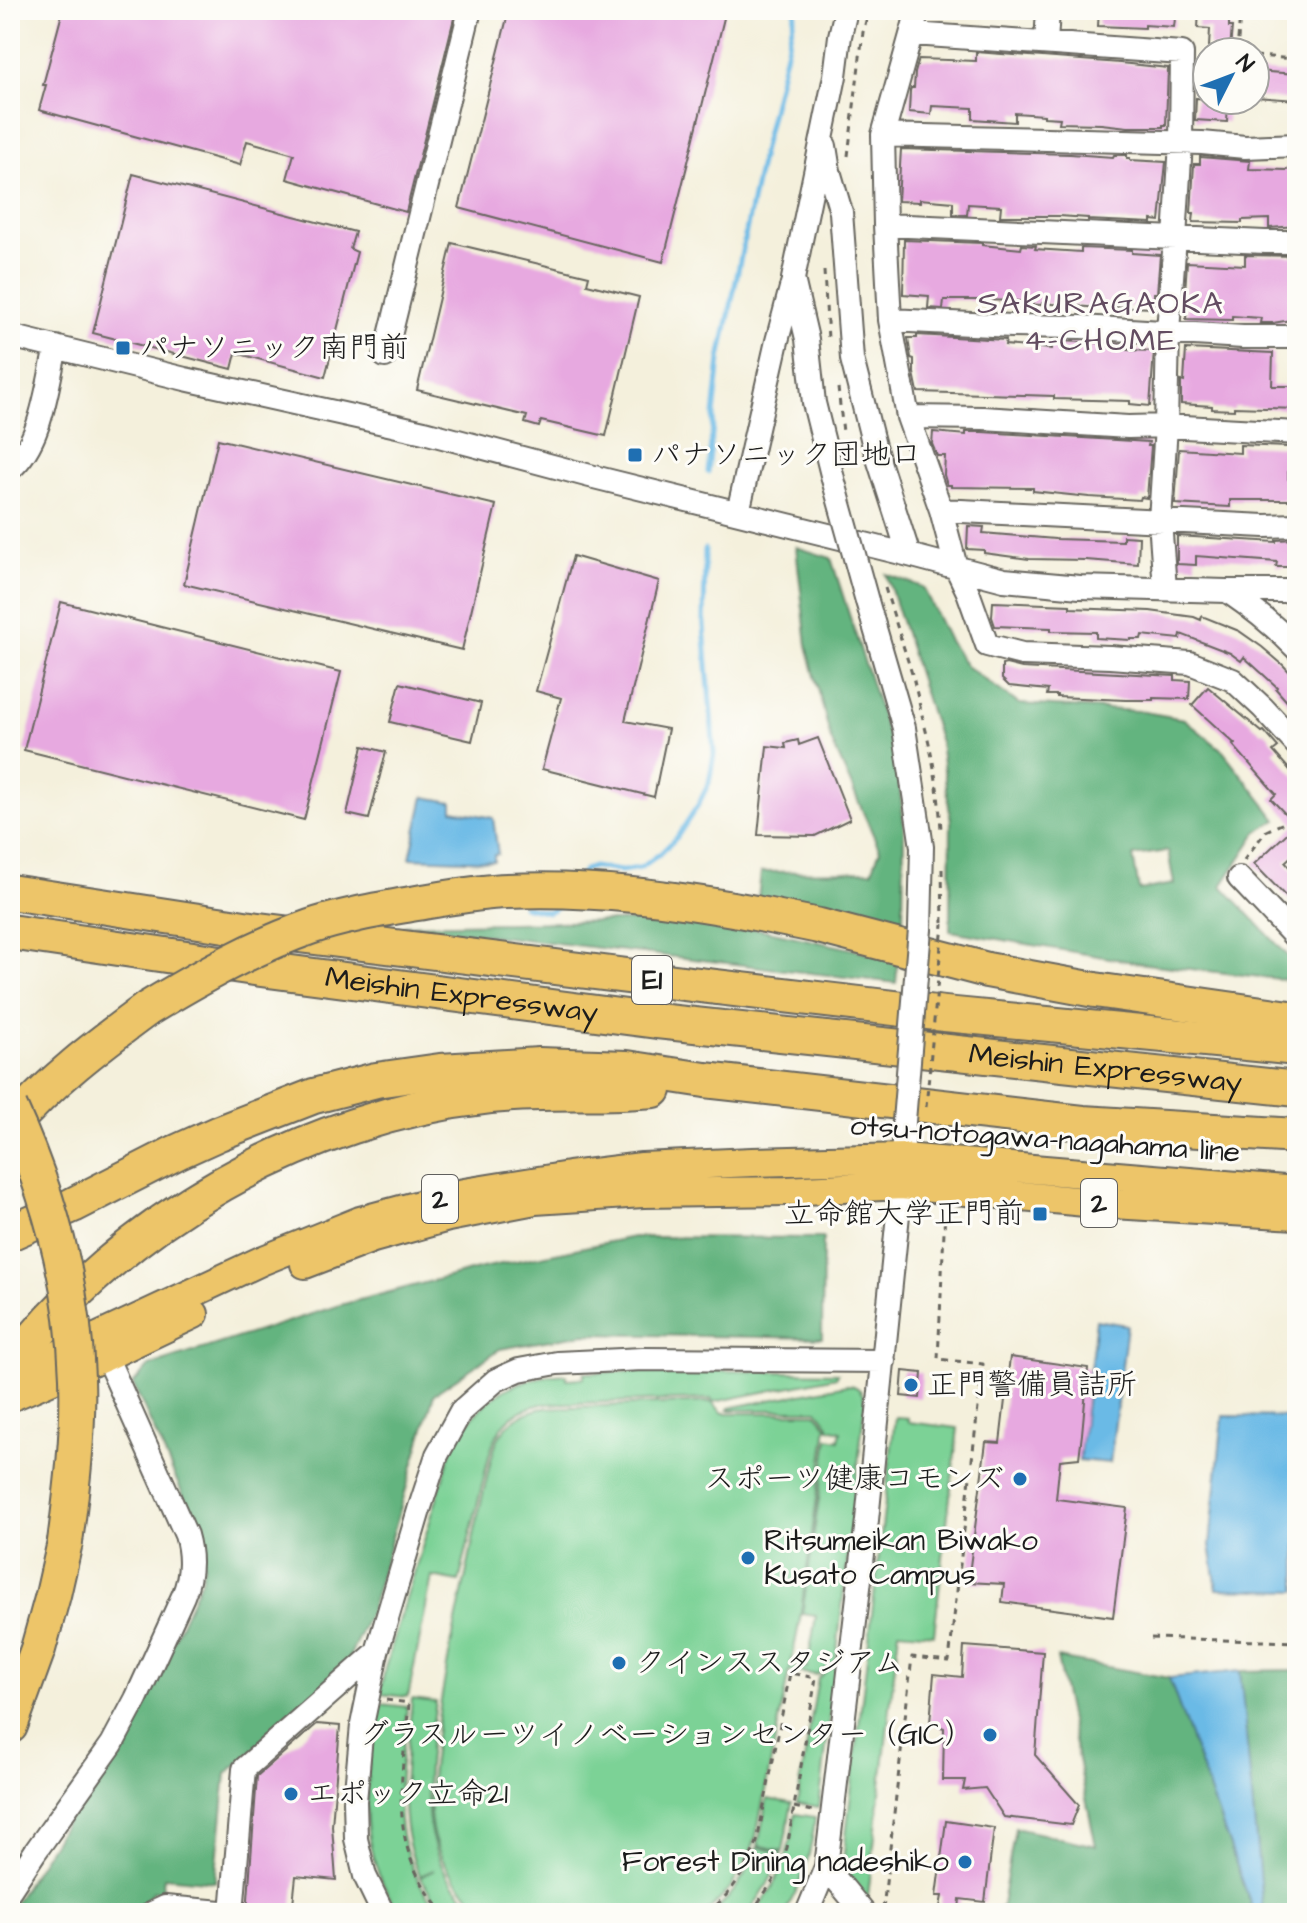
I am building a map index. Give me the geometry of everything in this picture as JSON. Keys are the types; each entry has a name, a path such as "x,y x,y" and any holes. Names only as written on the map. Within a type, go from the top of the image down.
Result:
{"highway":[{"path":"10,881 189,912 251,929"},
{"path":"10,1128 98,1044 183,987 250,953 311,926 381,909 508,891 596,892 687,900 819,926 987,970 1095,990 1297,1019"},
{"name":"Meishin Expressway","path":"10,892 251,929 865,1005 1297,1048"},
{"name":"Meishin Expressway","path":"10,932 261,969 642,1019 1297,1089"},
{"path":"10,1233 219,1133 314,1096 376,1080 440,1071 539,1065 627,1068 705,1080 1083,1123 1297,1136"},
{"path":"10,1368 43,1327 104,1268 159,1224 255,1166 332,1134 431,1105 491,1096 652,1090 705,1080"},
{"path":"10,1108 41,1185 55,1233 67,1282 77,1379 74,1476 65,1542 38,1649 10,1726"}],"main road":[{"name":"otsu-notogawa-nagahama line","path":"10,1376 261,1261 360,1221 464,1193 569,1176 642,1167 752,1162 902,1171 1077,1174 1297,1191"},
{"name":"otsu-notogawa-nagahama line","path":"10,1397 106,1356 267,1278 373,1238 448,1217 535,1200 643,1193 786,1191 902,1171 1096,1203 1297,1215"}],"street":[{"path":"385,356 470,10"},
{"path":"738,512 793,279 846,10"},
{"path":"918,10 883,135 890,320 908,417 941,510 956,567 987,645 1022,654 1190,663 1233,680 1297,745"},
{"path":"1046,43 1048,10"},
{"path":"913,34 1182,53 1181,143 1168,331 1160,520 1165,589"},
{"path":"823,133 829,171 841,212 852,359 874,446 909,555"},
{"path":"883,135 1245,147 1297,145"},
{"path":"885,225 1297,242"},
{"path":"793,279 807,339 814,403 904,728 922,847 920,929 884,1361 823,1875 807,1913"},
{"path":"890,320 1297,337"},
{"path":"10,336 424,432 1004,580 1080,587 1297,591"},
{"path":"10,469 22,459 30,445 56,347"},
{"path":"908,417 1297,433"},
{"path":"941,510 1297,525"},
{"path":"1227,591 1297,649"},
{"path":"1239,878 1297,939"},
{"path":"10,1890 118,1733 171,1624 190,1576 191,1555 186,1535 106,1356"},
{"path":"383,1913 365,1876 356,1839 354,1820 362,1725 377,1652 419,1510 437,1455 461,1411 496,1380 532,1366 598,1360 884,1361"},
{"path":"152,1913 165,1907 233,1913 244,1769 377,1652"},
{"path":"823,1875 845,1913"},
{"path":"823,1875 864,1913"}],"path":[{"path":"848,156 863,32 869,10"},
{"path":"1238,36 1239,10"},
{"path":"1271,57 1297,59"},
{"path":"1239,878 1240,867 1266,831 1297,817"},
{"path":"926,1109 943,924"},
{"path":"883,1913 912,1657 949,1661 983,1364 938,1359 945,1208"},
{"path":"1151,1638 1297,1642"},
{"path":"707,1913 734,1888 757,1842 790,1673 816,1678 787,1848 767,1891 751,1913"},
{"path":"383,1699 409,1703 401,1825 418,1878 444,1913"},
{"path":"794,1807 816,1812"}],"green space":[{"path":"796,547 831,558 897,764 904,825 903,921 758,899 761,872 872,871 880,850 831,740 807,645"},
{"path":"886,574 923,587 948,639 966,666 1019,704 1139,711 1184,719 1222,750 1277,820 1258,831 1222,886 1289,957 1297,958 1297,981 1145,964 950,931 951,821 940,742","holes":["1168,851 1174,884 1139,890 1133,856"]},
{"path":"665,920 759,929 898,959 896,983 403,925"},
{"path":"633,1237 823,1238 822,1338 584,1334 500,1349 434,1394 370,1612 342,1673 226,1774 215,1882 164,1877 162,1892 154,1891 134,1913 10,1913 153,1685 201,1580 204,1566 200,1532 133,1384 149,1366 340,1305 482,1268"},
{"path":"679,1370 838,1373 837,1377 714,1402 711,1399 542,1404 514,1415 501,1428 489,1456 459,1582 432,1577 408,1697 380,1694 385,1668 453,1446 474,1415 486,1403 513,1386 546,1376 566,1374 567,1379 584,1378 584,1373"},
{"name":"クインススタジアム","path":"847,1385 859,1389 865,1402 836,1660 817,1675 789,1671 755,1841 735,1881 705,1913 492,1913 464,1890 443,1861 430,1819 430,1798 448,1659 477,1519 491,1461 503,1431 518,1417 544,1408 711,1402 723,1413 816,1413 827,1426 790,1669 807,1668 816,1616 802,1614 828,1438 839,1440 841,1431 829,1428 817,1410 728,1410"},
{"path":"895,1417 908,1418 908,1422 958,1428 934,1634 899,1631 867,1904 842,1870"},
{"path":"1057,1658 1169,1678 1254,1913 996,1913 1002,1905 1015,1828 1096,1846"},
{"path":"836,1664 819,1807 797,1803 818,1678"},
{"path":"1297,1670 1297,1913 1263,1913 1240,1671"},
{"path":"412,1699 436,1702 427,1789 428,1818 434,1845 444,1870 461,1893 484,1913 446,1913 420,1877 434,1870 420,1876 412,1855 404,1811 404,1789"},
{"path":"381,1704 407,1707 399,1790 403,1839 422,1888 440,1913 399,1913 385,1889 370,1846 367,1781 372,1731 378,1731"},
{"path":"767,1799 792,1803 783,1851 758,1845"},
{"path":"795,1814 815,1817 812,1842 801,1879 784,1913 755,1913 782,1866"},
{"path":"758,1847 782,1853 758,1899 747,1913 712,1913 739,1883"}],"water":[{"path":"424,797 453,802 453,810 493,818 498,854 494,855 494,861 410,858"},
{"path":"1096,1320 1127,1325 1110,1463 1079,1460"},
{"path":"1223,1416 1297,1417 1297,1591 1217,1589 1210,1545"},
{"path":"1240,1671 1263,1913 1254,1913 1169,1678"}],"building":[{"path":"63,10 456,10 406,212 287,179 294,154 247,141 240,165 39,110"},
{"path":"509,10 726,10 663,262 459,208"},
{"path":"1099,10 1176,10 1174,27 1145,25 1145,28 1098,26"},
{"path":"1199,10 1224,10 1224,13 1229,13 1231,36 1210,36 1210,29 1198,28"},
{"path":"976,52 1168,68 1166,125 1128,127 1059,123 1060,118 1015,113 1015,122 973,119 973,108 932,106 931,114 909,112 910,91 914,88 919,59 976,61"},
{"path":"1271,72 1297,74 1297,100 1271,98"},
{"path":"1195,116 1227,116 1227,122 1195,120"},
{"path":"901,149 1127,155 1130,160 1166,162 1160,221 1000,216 1001,206 968,204 967,215 953,214 953,202 898,201"},
{"path":"1200,157 1250,161 1249,169 1287,170 1297,162 1297,226 1269,228 1269,219 1242,220 1242,223 1193,222 1194,164 1200,164"},
{"path":"133,174 355,232 350,249 357,252 325,377 236,353 232,369 93,333"},
{"path":"904,240 982,243 1021,249 1022,245 1036,246 1035,249 1081,252 1081,248 1132,250 1132,253 1160,255 1154,308 944,300 943,309 928,308 929,296 903,294"},
{"path":"452,243 589,276 587,284 639,297 606,436 541,421 539,427 525,423 527,416 417,390"},
{"path":"1245,255 1297,256 1297,319 1260,323 1261,318 1232,316 1232,320 1186,319 1187,262 1245,265"},
{"path":"917,335 1006,340 1005,345 1052,349 1058,341 1129,344 1128,350 1154,351 1150,406 1130,404 1130,401 1054,399 1054,396 918,392 908,338 917,338"},
{"path":"1186,349 1273,353 1272,386 1296,386 1297,409 1234,407 1234,410 1181,404"},
{"path":"933,432 1149,442 1147,498 1089,497 1033,491 1033,488 951,487 947,485 944,475 945,456 937,456 932,444"},
{"path":"218,439 496,505 462,650 184,584"},
{"path":"1240,445 1288,447 1291,500 1230,500 1230,507 1175,504 1179,449 1240,453"},
{"path":"968,526 984,527 983,533 1055,539 1123,541 1123,536 1139,537 1138,564 1029,559 984,553 984,550 967,549"},
{"path":"1177,536 1276,542 1297,539 1297,567 1276,567 1277,562 1196,556 1196,565 1177,564"},
{"path":"573,556 659,581 625,721 668,729 654,797 542,769 561,698 536,691"},
{"path":"61,602 341,672 304,820 24,750"},
{"path":"993,602 1150,611 1201,620 1202,616 1239,631 1283,665 1297,680 1297,713 1277,687 1244,657 1241,661 1230,653 1181,634 1180,639 1142,635 1141,639 1131,640 1096,638 1096,632 995,626"},
{"path":"1002,665 1022,668 1175,676 1175,680 1190,681 1189,699 1057,697 1047,695 1048,690 1009,686 1002,679"},
{"path":"400,683 481,703 472,741 390,722"},
{"path":"1208,687 1264,731 1278,747 1273,751 1297,778 1297,851 1285,862 1297,876 1297,908 1254,864 1296,825 1271,799 1276,794 1235,744 1192,705"},
{"path":"818,738 850,819 815,836 758,835 767,746 786,748 785,743 798,740 799,745"},
{"path":"363,746 386,752 369,819 347,814"},
{"name":"スポーツ健康コモンズ","path":"1010,1357 1088,1368 1079,1458 1060,1460 1056,1499 1127,1508 1113,1617 1002,1602 1004,1584 968,1582 986,1442 1000,1443"},
{"name":"正門警備員詰所","path":"903,1371 922,1373 920,1398 901,1396"},
{"name":"グラスルーツイノベーションセンター（GIC）","path":"964,1646 1043,1652 1035,1755 1079,1805 1071,1825 1004,1817 985,1788 963,1790 965,1780 943,1780 944,1728 930,1723 934,1674 962,1677"},
{"name":"エポック立命21","path":"317,1724 340,1726 332,1826 336,1880 296,1876 292,1913 247,1913 257,1776"},
{"name":"Forest Dining nadeshiko","path":"946,1821 994,1828 985,1902 960,1899 959,1910 940,1907 942,1896 936,1896"}],"waterway":[{"path":"708,472 720,359 763,148 796,10"},
{"path":"578,878 584,870 593,867 621,871 640,868 661,853 677,837 709,783 714,754 704,626 705,549"},
{"path":"523,906 548,912 559,906"}],"place":[{"name":"パナソニック南門前","path":"123,348"},
{"name":"パナソニック団地口","path":"635,455"},
{"name":"立命館大学正門前","path":"1040,1214"},
{"name":"正門警備員詰所","path":"911,1385"},
{"name":"スポーツ健康コモンズ","path":"1020,1479"},
{"name":"Ritsumeikan Biwako Kusato Campus","path":"748,1558"},
{"name":"クインススタジアム","path":"619,1663"},
{"name":"グラスルーツイノベーションセンター（GIC）","path":"990,1735"},
{"name":"エポック立命21","path":"291,1794"},
{"name":"Forest Dining nadeshiko","path":"965,1862"}],"district":[{"name":"SAKURAGAOKA 4-CHOME","path":"1101,322"}]}
